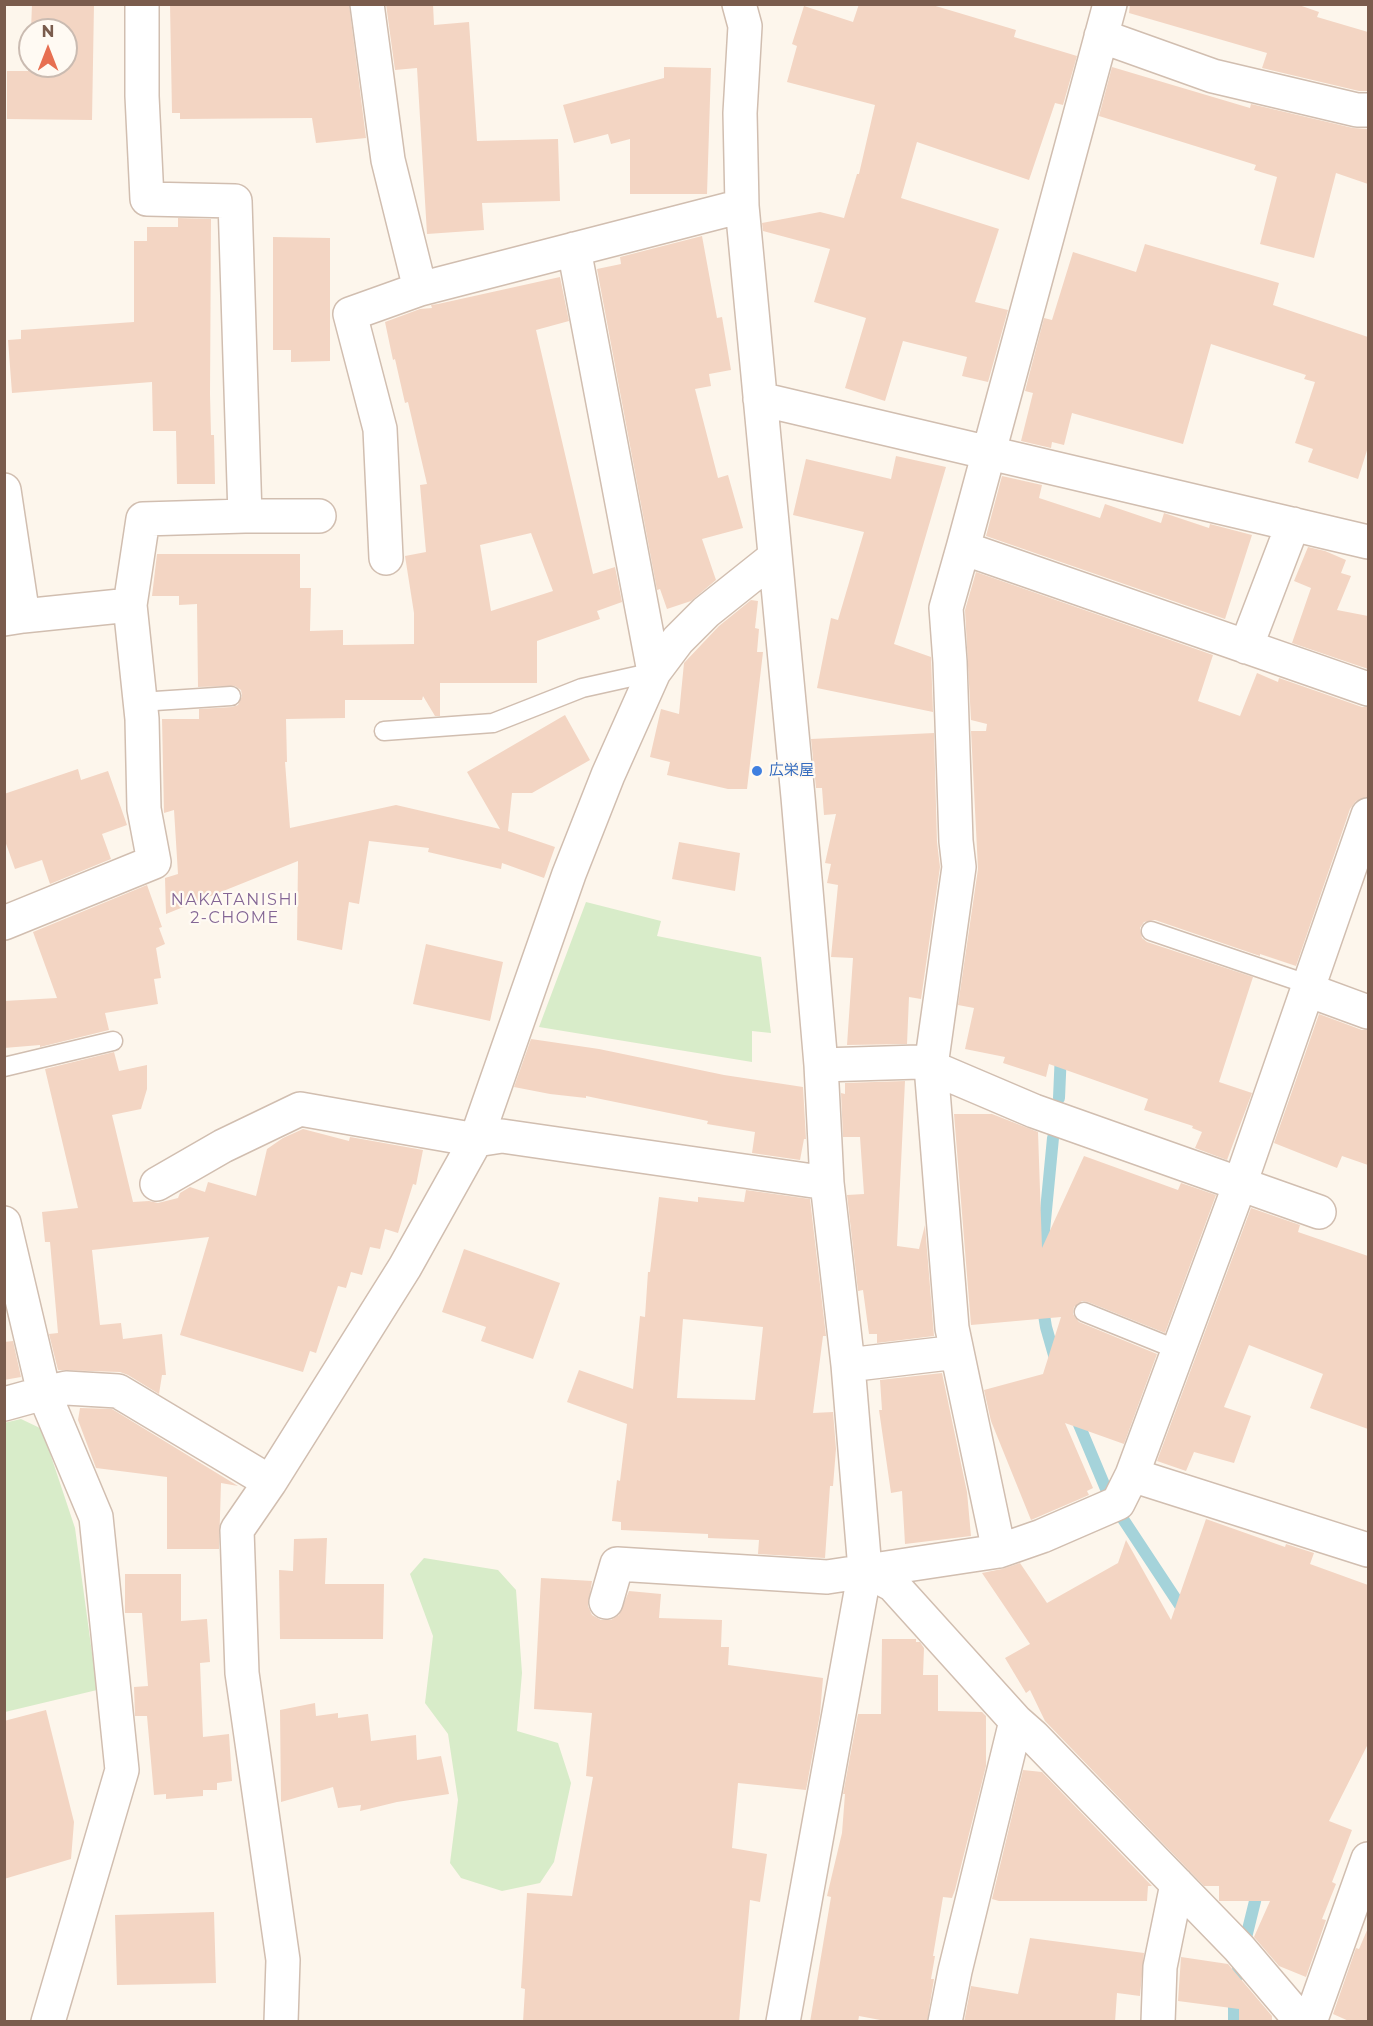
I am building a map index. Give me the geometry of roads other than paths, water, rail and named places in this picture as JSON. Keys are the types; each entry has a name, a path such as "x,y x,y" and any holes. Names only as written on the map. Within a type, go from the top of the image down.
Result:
{"street":[{"path":"141,4 142,96 147,199 235,201 245,516"},
{"path":"367,4 388,160 420,289"},
{"path":"999,1551 952,1328 932,1066 959,867 946,608 1110,4"},
{"path":"746,12 740,113 742,206 798,797 821,1065 827,1183 848,1365 865,1570 783,2022"},
{"path":"1101,36 1213,76 1357,110 1368,110"},
{"path":"386,558 380,429 350,314 420,289 742,206"},
{"path":"574,249 654,672"},
{"path":"760,399 1368,542"},
{"path":"4,490 14,617 130,605"},
{"path":"4,923 154,862 144,809 140,702 130,605 143,519 320,516"},
{"path":"1246,647 1293,524"},
{"path":"963,548 1368,689"},
{"path":"281,2022 283,1960 242,1673 237,1530 270,1482 405,1267 476,1140 569,874 608,775 654,672 678,640 705,612 775,557"},
{"path":"606,1602 617,1564 827,1577 999,1551 1042,1536 1118,1503 1132,1475 1240,1184 1368,815"},
{"path":"1309,987 1368,1012"},
{"path":"821,1065 919,1062 1034,1111 1319,1212"},
{"path":"157,1184 223,1146 300,1108 476,1140 502,1136 827,1183"},
{"path":"4,1223 44,1393 96,1517 122,1770 48,2022"},
{"path":"848,1365 957,1352"},
{"path":"4,1404 66,1388 118,1391 270,1482"},
{"path":"1132,1475 1368,1550"},
{"path":"865,1570 893,1585 1016,1721 1034,1736 1239,1948 1302,2022"},
{"path":"945,2022 1016,1721"},
{"path":"1310,2022 1368,1859"},
{"path":"1158,2022 1160,1967 1177,1884"}],"lane":[{"path":"384,731 493,723 582,687 654,672"},
{"path":"140,702 231,696"},
{"path":"1151,931 1309,987"},
{"path":"4,1067 113,1041"},
{"path":"1084,1312 1178,1350"}],"waterway":[{"path":"1059,1098 1061,1052"},
{"path":"1041,1262 1053,1138"},
{"path":"1042,1303 1056,1362"},
{"path":"1075,1415 1106,1489"},
{"path":"1123,1519 1185,1613"},
{"path":"1234,2022 1234,1986 1259,1885"}],"place":[{"name":"広栄屋","path":"757,771"}],"district":[{"name":"NAKATANISHI 2-CHOME","path":"235,909"}]}
